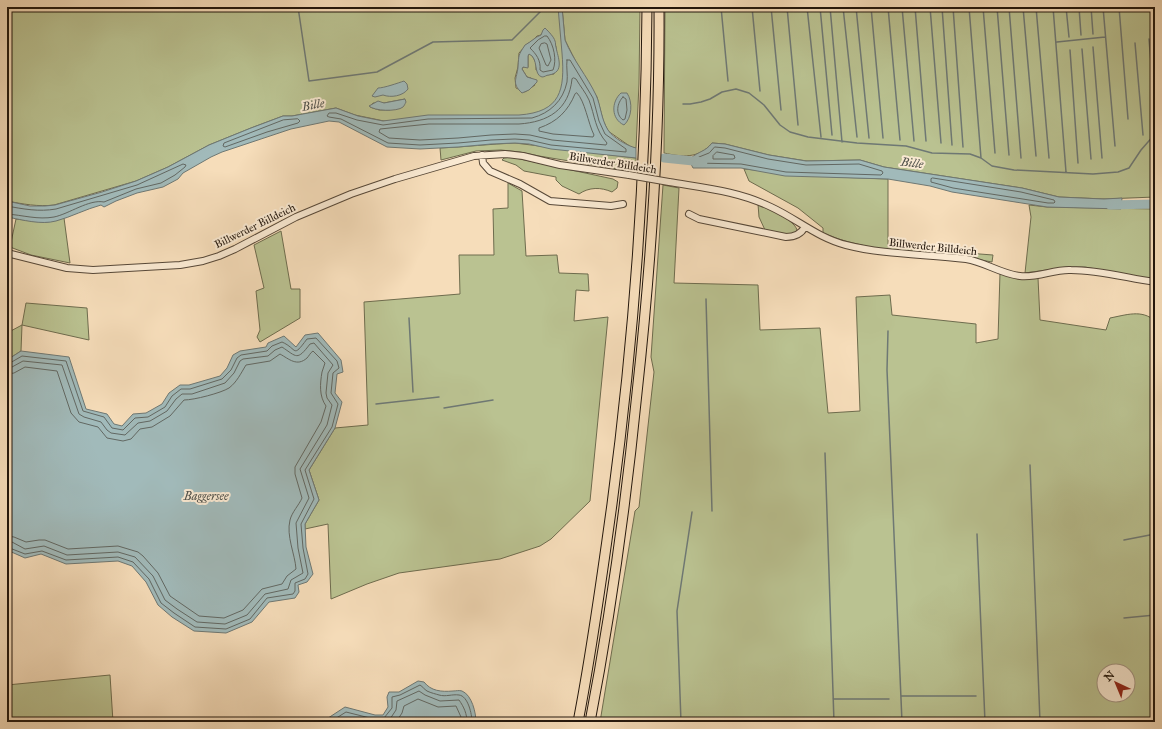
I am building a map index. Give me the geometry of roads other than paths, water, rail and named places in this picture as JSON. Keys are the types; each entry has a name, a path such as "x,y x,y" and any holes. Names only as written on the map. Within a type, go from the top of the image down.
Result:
{"highway":[{"path":"578,722 603,572 628,376 637,265 644,142 647,7"},
{"path":"590,722 610,603 625,499 642,350 655,176 659,7"}],"street":[{"name":"Billwerder Billdeich","path":"7,253 80,270 180,265 203,261 235,249 296,217 350,194 455,160 482,154 505,154 522,156 560,165 629,175 725,191 746,196 781,212 821,236 845,245 883,252 967,259 983,263 1008,273 1022,276 1071,270 1155,282"},
{"path":"482,154 483,162 490,171 520,184 550,201 611,206 623,204"},
{"path":"690,214 699,219 786,237 798,235 805,227"}],"water":[{"path":"558,7 562,7 565,40 596,95 602,117 608,130 617,139 636,148 636,158 551,149 529,144 515,143 420,149 387,147 339,122 329,121 291,129 222,152 183,173 178,179 163,187 137,193 104,207 101,205 50,222 32,222 7,217 7,201 30,206 45,206 55,205 102,192 136,181 168,167 209,145 283,116 292,116 336,108 358,116 383,121 428,115 519,115 533,113 544,109 552,104 561,88 563,66"},
{"path":"545,28 555,42 559,60 559,68 554,73 542,77 539,76 534,59 529,54 528,68 523,67 522,69 527,77 537,80 537,82 529,90 522,93 516,84 519,55 525,45 541,35"},
{"path":"404,81 407,84 408,89 400,95 372,96 378,88"},
{"path":"621,93 627,93 631,105 629,118 624,125 617,119 614,110 615,101"},
{"path":"405,99 406,102 403,107 396,110 380,110 369,106 378,101 384,103"},
{"path":"712,143 725,144 769,155 806,161 860,160 884,167 1022,188 1059,197 1104,199 1122,198 1121,209 1047,207 952,192 930,186 888,179 785,176 741,168 693,168 691,158"},
{"name":"Baggersee","path":"318,333 341,360 343,372 337,374 335,393 342,402 335,428 309,470 319,500 305,524 306,547 313,574 307,582 298,585 299,592 295,598 269,602 252,622 226,633 194,631 172,617 158,605 146,582 132,566 118,561 66,564 41,554 25,558 7,550 7,360 21,351 69,357 86,409 107,414 114,424 122,426 133,414 146,413 162,404 169,393 180,385 189,385 220,376 227,368 233,355 240,351 266,347 268,343 284,336 296,347 305,335"},
{"path":"418,681 424,682 437,690 462,691 465,693 473,705 476,722 322,722 345,707 375,715 383,715 388,707 387,697 389,692 399,692"}],"waterway":[{"path":"298,7 309,81 377,72 433,42 512,40 545,7"},
{"path":"721,7 728,81"},
{"path":"752,7 760,91"},
{"path":"771,7 781,110"},
{"path":"787,7 798,125"},
{"path":"807,7 821,137"},
{"path":"820,7 832,135"},
{"path":"830,7 842,142"},
{"path":"843,7 857,137"},
{"path":"856,7 869,138"},
{"path":"871,7 883,138"},
{"path":"888,7 900,140"},
{"path":"902,7 914,141"},
{"path":"915,7 926,141"},
{"path":"930,7 941,143"},
{"path":"942,7 952,145"},
{"path":"953,7 963,147"},
{"path":"969,7 981,158"},
{"path":"983,7 995,153"},
{"path":"997,7 1009,155"},
{"path":"1009,7 1021,158"},
{"path":"1023,7 1036,156"},
{"path":"1036,7 1049,158"},
{"path":"1053,7 1066,172"},
{"path":"1066,7 1069,37"},
{"path":"1079,7 1081,35"},
{"path":"1091,7 1093,34"},
{"path":"1103,7 1115,146"},
{"path":"1119,7 1128,119"},
{"path":"1057,42 1105,37"},
{"path":"1149,39 1155,112"},
{"path":"1135,43 1143,135"},
{"path":"1093,47 1102,158"},
{"path":"1082,49 1091,159"},
{"path":"1070,50 1078,163"},
{"path":"683,104 701,102 722,92 736,89 749,93 764,105 780,125 790,132 808,137 857,143 906,146 932,153 970,154 981,158 992,166 1014,170 1093,174 1118,172 1129,168 1141,150 1155,134"},
{"name":"Bille","path":"664,158 703,162"},
{"name":"Bille","path":"1110,205 1155,204"},
{"path":"706,299 712,511"},
{"path":"409,318 413,392"},
{"path":"888,331 887,370 902,722"},
{"path":"376,404 439,397"},
{"path":"444,408 493,400"},
{"path":"825,453 834,722"},
{"path":"1030,465 1040,722"},
{"path":"681,722 677,611 692,512"},
{"path":"977,534 985,722"},
{"path":"1124,540 1155,534"},
{"path":"1124,618 1155,615"},
{"path":"901,696 976,696"},
{"path":"833,699 889,699"}]}
